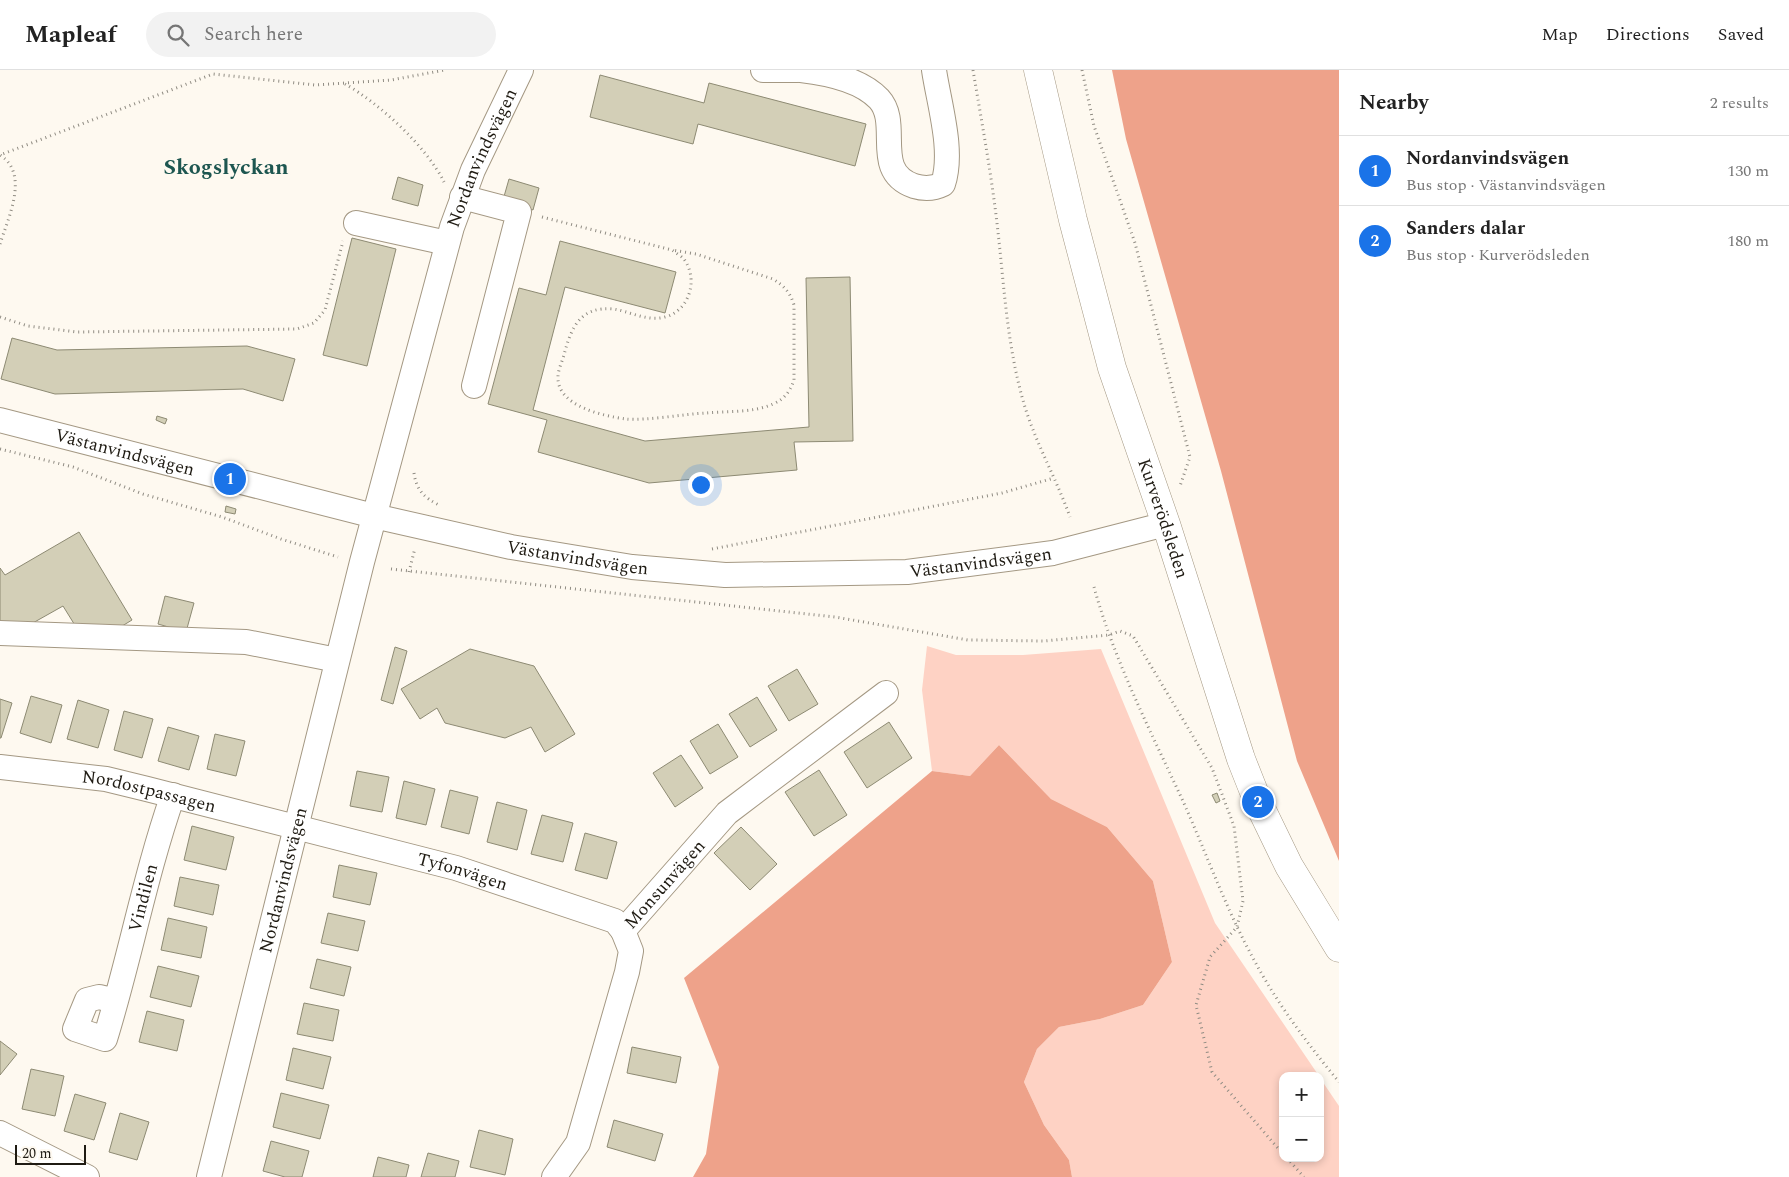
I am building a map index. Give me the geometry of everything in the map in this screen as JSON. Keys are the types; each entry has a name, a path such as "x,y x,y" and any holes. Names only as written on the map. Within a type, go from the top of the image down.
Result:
{"main road":[{"name":"Kurverödsleden","path":"1038,70 1073,220 1112,368 1166,524 1241,759 1258,802 1289,866 1339,948"}],"street":[{"name":"Nordanvindsvägen","path":"209,1177 337,660 447,243 454,192 521,70"},
{"path":"784,70 825,73 857,84 880,100 886,112 891,167 900,179 922,188 935,188 944,184 948,170 934,70"},
{"path":"454,192 519,212 474,386"},
{"path":"351,228 447,243"},
{"name":"Västanvindsvägen","path":"0,420 374,516 511,547 632,568 725,575 906,572 1053,553 1166,524"},
{"path":"0,633 246,642 337,660"},
{"name":"Monsunvägen","path":"554,1177 578,1144 627,972 631,951 623,931 727,813 886,693"},
{"name":"Nordostpassagen","path":"0,767 106,779 296,828"},
{"name":"Vindilen","path":"116,1001 144,884 173,795"},
{"name":"Tyfonvägen","path":"296,828 456,868 615,921 623,931"},
{"path":"0,1133 87,1177"}],"path":[{"path":"207,70 213,74 289,83 345,84 413,78 445,70"},
{"path":"973,70 992,185 1007,330 1021,395 1035,436 1070,517"},
{"path":"1082,70 1094,126 1134,244 1190,457 1166,524"},
{"path":"0,244 14,197 16,182 11,167 0,155 213,74"},
{"path":"345,84 363,94 381,109 428,156 454,192"},
{"path":"519,212 672,250 696,254 773,279 783,286 790,294 794,305 794,380 790,390 783,399 761,408 627,419 583,408 564,396 558,377 569,333 585,314 598,309 612,309 652,318 664,317 683,306 689,295 691,282 689,269 683,259 672,250"},
{"path":"0,318 28,326 77,332 297,329 314,323 325,310 351,228"},
{"path":"0,449 73,467 143,494 222,517 281,539 338,556"},
{"path":"414,473 415,482 420,491 432,502 447,506"},
{"path":"706,550 1002,493 1054,478"},
{"path":"391,569 835,617 968,640 1044,642 1120,631 1133,636 1212,768 1234,826 1243,900 1237,928 1210,957 1196,1005 1212,1072 1279,1149"},
{"path":"1094,586 1109,634 1237,928 1271,990 1339,1082"},
{"path":"1291,1162 1304,1177"}],"shaded area":[{"path":"1112,70 1339,70 1339,861 1297,761 1221,471 1126,139"},
{"path":"927,646 956,655 1023,655 1101,649 1215,923 1316,1072 1279,1072 1279,1162 1324,1162 1324,1084 1339,1106 1339,1177 1072,1177 1069,1160 1044,1125 1024,1082 1037,1049 1059,1027 1100,1019 1143,1005 1172,962 1153,881 1107,827 1051,799 999,745 970,776 932,771 922,690"},
{"path":"999,745 1051,799 1107,827 1153,881 1172,962 1143,1005 1100,1019 1059,1027 1037,1049 1024,1082 1044,1125 1069,1160 1072,1177 693,1177 706,1154 719,1067 684,978 932,771 970,776"}],"building":[{"path":"600,75 704,103 709,83 866,124 855,166 698,124 693,144 590,117"},
{"path":"398,177 423,185 418,206 392,199"},
{"path":"509,179 539,188 533,210 503,200"},
{"path":"352,238 396,249 367,366 323,355"},
{"path":"560,241 676,272 665,313 565,287 533,410 645,441 809,427 806,278 850,277 853,441 794,442 797,470 649,483 538,452 547,420 488,404 519,288 546,295"},
{"path":"12,338 57,350 247,346 295,359 283,401 243,389 55,394 1,379"},
{"path":"157,416 167,419 165,424 156,420"},
{"path":"226,506 236,509 235,514 225,512"},
{"path":"79,532 132,620 104,637 81,635 63,606 15,633 0,629 0,568 5,575"},
{"path":"165,596 194,603 186,632 158,624"},
{"path":"395,647 407,651 393,704 381,700"},
{"path":"470,649 534,666 575,734 545,752 531,727 505,738 445,723 437,708 420,719 401,689"},
{"path":"797,669 818,704 789,721 768,686"},
{"path":"31,696 62,705 51,743 20,733"},
{"path":"757,697 777,730 750,747 729,714"},
{"path":"0,699 12,703 1,738 0,738"},
{"path":"78,700 109,710 98,748 67,739"},
{"path":"124,711 153,719 142,758 114,750"},
{"path":"889,722 912,758 867,788 844,752"},
{"path":"718,724 738,757 710,774 690,741"},
{"path":"168,727 199,736 189,770 158,761"},
{"path":"215,734 245,741 236,776 207,769"},
{"path":"681,755 703,788 675,807 653,773"},
{"path":"819,770 847,815 814,836 785,792"},
{"path":"357,771 389,777 382,812 350,806"},
{"path":"404,781 435,789 426,825 396,818"},
{"path":"450,790 478,797 469,834 441,827"},
{"path":"1217,793 1220,801 1216,803 1212,795"},
{"path":"497,802 527,810 517,850 487,842"},
{"path":"542,815 573,823 563,862 531,854"},
{"path":"192,826 234,837 226,870 184,860"},
{"path":"741,827 777,864 750,890 714,853"},
{"path":"585,833 617,842 607,879 575,870"},
{"path":"339,865 377,873 370,905 333,897"},
{"path":"180,877 219,885 213,915 174,906"},
{"path":"328,913 365,921 358,951 321,943"},
{"path":"168,918 207,927 201,958 161,950"},
{"path":"317,959 351,967 344,996 310,988"},
{"path":"158,966 199,976 191,1007 150,997"},
{"path":"304,1003 339,1010 333,1041 297,1034"},
{"path":"147,1011 184,1020 177,1051 139,1042"},
{"path":"0,1041 17,1054 0,1075"},
{"path":"632,1047 681,1057 676,1083 627,1073"},
{"path":"293,1048 331,1057 323,1089 286,1080"},
{"path":"31,1069 64,1076 55,1116 22,1109"},
{"path":"281,1093 329,1105 320,1139 273,1127"},
{"path":"75,1094 106,1103 94,1140 64,1131"},
{"path":"120,1113 149,1122 137,1160 109,1152"},
{"path":"614,1120 663,1134 655,1161 607,1147"},
{"path":"479,1130 513,1139 505,1175 470,1167"},
{"path":"271,1141 309,1151 302,1177 285,1177 263,1171"},
{"path":"428,1153 459,1161 455,1177 421,1177"},
{"path":"378,1157 409,1165 406,1177 373,1177"}],"place":[{"name":"Nordanvindsvägen","path":"230,479"},
{"name":"Sanders dalar","path":"1258,802"}],"district":[{"name":"Skogslyckan","path":"226,166"}]}
